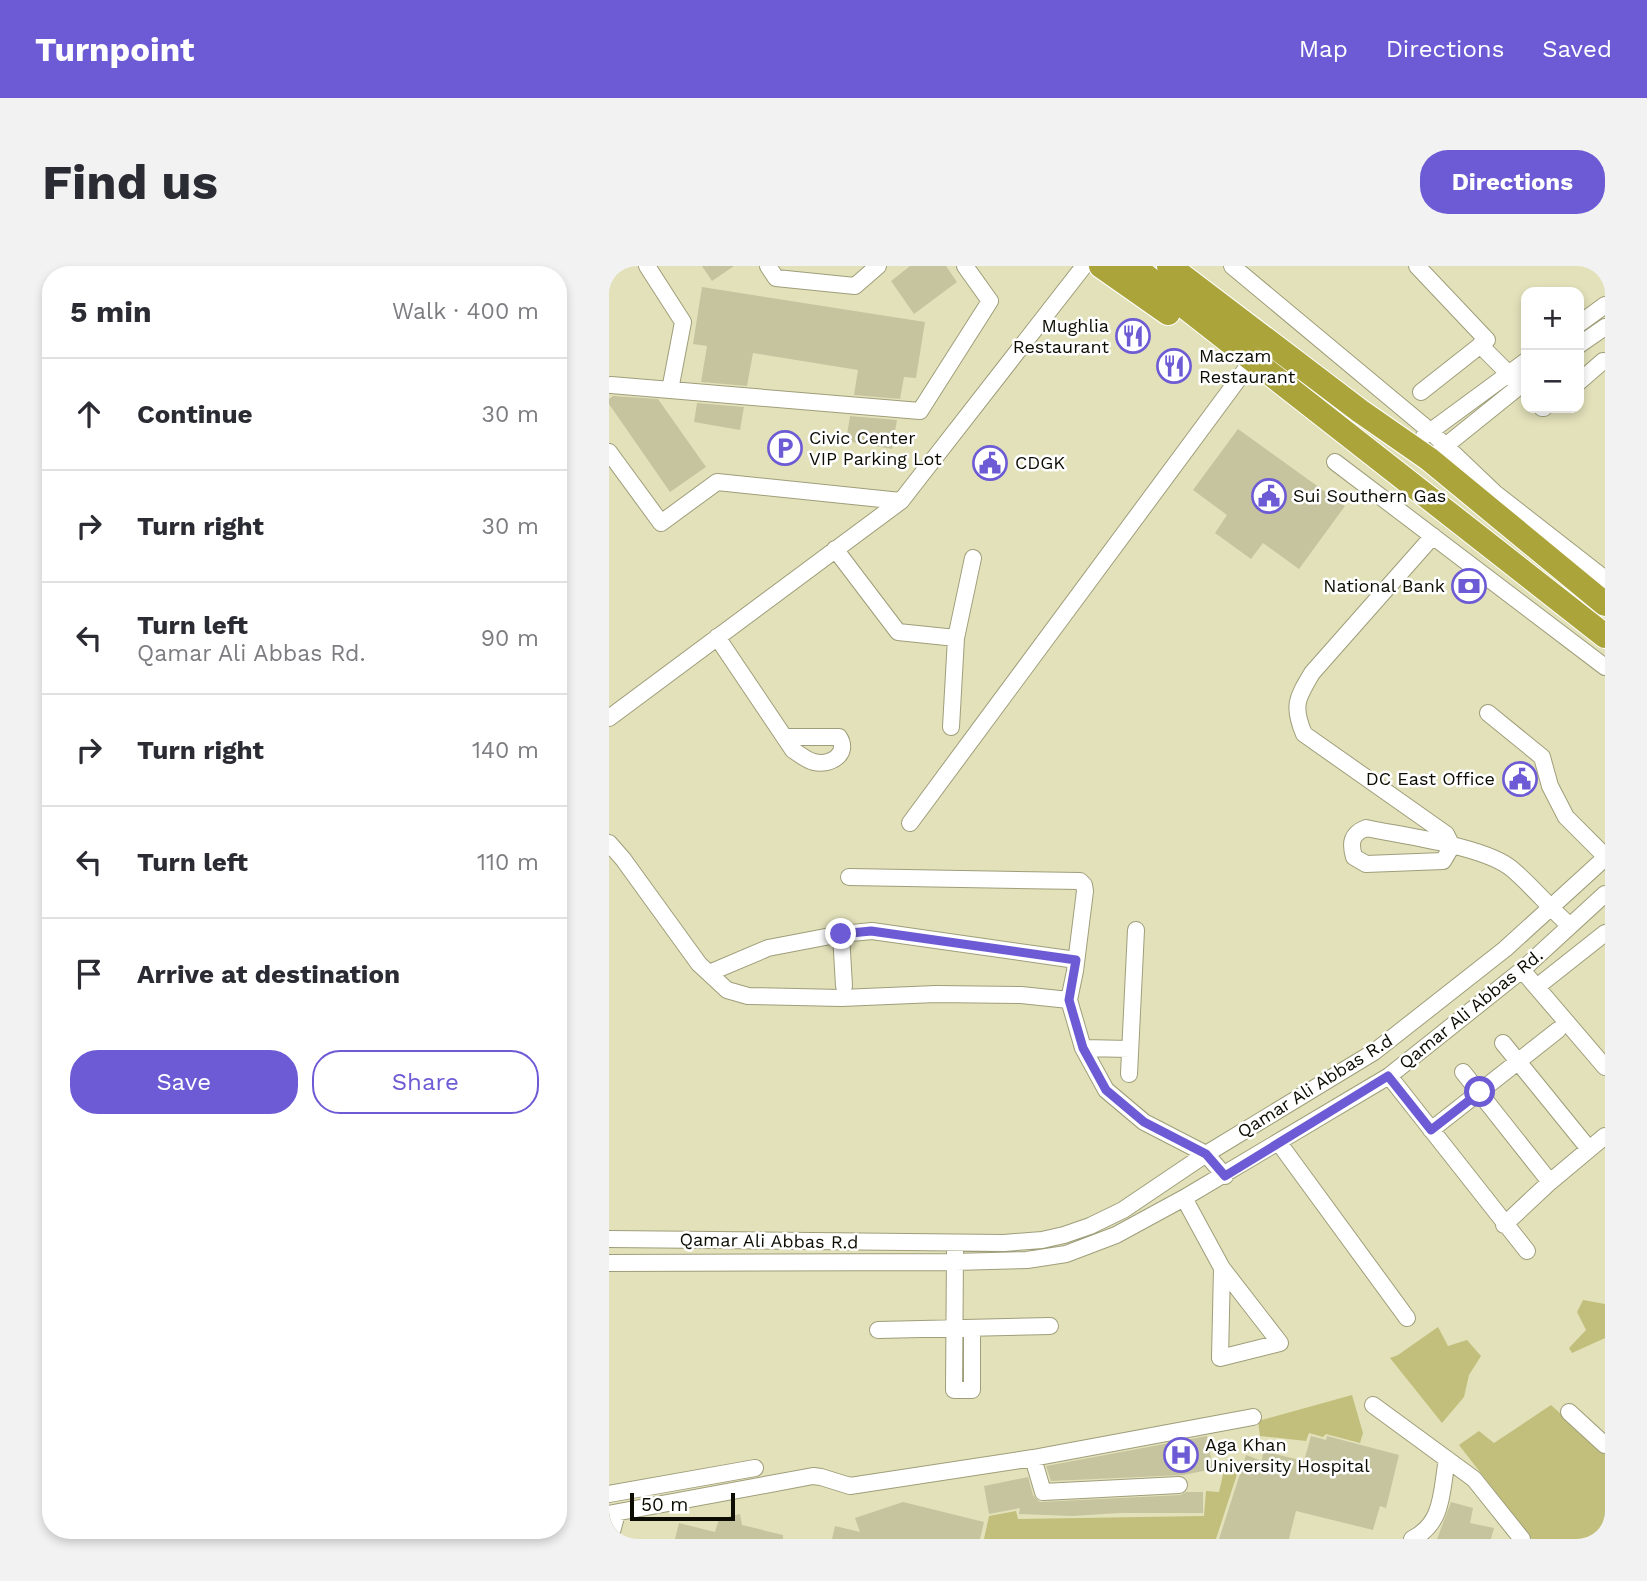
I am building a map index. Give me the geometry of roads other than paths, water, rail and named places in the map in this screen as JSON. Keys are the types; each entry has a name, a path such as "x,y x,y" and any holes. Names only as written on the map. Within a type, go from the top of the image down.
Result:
{"highway":[{"path":"1101,266 1337,427"},
{"path":"1133,266 1605,636"},
{"path":"1169,266 1360,411 1429,446 1605,604"},
{"path":"1194,266 1297,346 1360,411"}],"street":[{"path":"647,266 684,322 670,390"},
{"path":"768,266 776,278 855,286 878,266"},
{"path":"610,384 920,411 990,301 965,266"},
{"path":"609,718 901,501 1084,266"},
{"path":"1232,266 1429,446 1495,493 1605,579"},
{"path":"1417,266 1487,340 1421,392"},
{"path":"1584,320 1605,305"},
{"path":"1584,342 1605,327"},
{"path":"1429,446 1520,383 1480,345"},
{"path":"1584,378 1603,361"},
{"path":"910,823 1248,366"},
{"path":"609,452 661,523 717,482 901,501"},
{"path":"1335,462 1605,667"},
{"path":"1433,536 1312,673 1297,697 1296,716 1304,734 1446,834 1452,846"},
{"path":"835,550 898,632 956,638"},
{"path":"951,727 956,638 973,558"},
{"path":"717,637 784,737"},
{"path":"1488,713 1542,757 1550,786 1566,817 1605,857"},
{"path":"1452,846 1443,861 1366,864 1354,857 1350,845 1353,836 1366,828 1452,846 1485,853 1510,867 1570,926"},
{"path":"609,843 699,964 727,990 748,996 841,998 936,994 1009,995 1069,1000"},
{"name":"Qamar Ali Abbas R.d","path":"609,1239 1004,1243 1042,1240 1090,1226 1123,1210 1206,1154 1374,1052 1505,949 1605,857"},
{"path":"849,877 1080,881 1086,891 1069,1000 1083,1048 1106,1090 1144,1122 1206,1154 1225,1176"},
{"name":"Qamar Ali Abbas Rd.","path":"609,1264 955,1262 1027,1260 1066,1254 1116,1235 1225,1176 1388,1076 1522,970 1605,894"},
{"path":"1129,1074 1136,930"},
{"path":"709,973 768,948 871,931 1076,960"},
{"path":"841,934 844,986"},
{"path":"1538,986 1602,941"},
{"path":"1522,970 1605,1067"},
{"path":"1431,1130 1558,1030"},
{"path":"1503,1043 1589,1149"},
{"path":"1083,1048 1130,1049"},
{"path":"1463,1072 1550,1182"},
{"path":"1388,1076 1527,1251"},
{"path":"1504,1225 1605,1136"},
{"path":"1279,1143 1407,1318"},
{"path":"1184,1198 1222,1268 1280,1343 1220,1357 1222,1268"},
{"path":"955,1243 954,1390 972,1390 972,1328"},
{"path":"878,1330 1050,1326"},
{"path":"1373,1405 1474,1479 1522,1539"},
{"path":"1569,1412 1605,1445"},
{"path":"610,1539 613,1513 813,1476 850,1486 1033,1458 1253,1417"},
{"path":"1033,1458 1043,1492 1179,1485"},
{"path":"1412,1539 1433,1523 1447,1459"},
{"path":"609,1494 755,1468"}],"place":[{"name":"Mughlia Restaurant","path":"1133,336"},
{"name":"Maczam Restaurant","path":"1174,366"},
{"name":"Civic Center VIP Parking Lot","path":"785,448"},
{"name":"CDGK","path":"990,463"},
{"name":"Sui Southern Gas","path":"1269,496"},
{"name":"National Bank","path":"1469,586"},
{"name":"DC East Office","path":"1520,779"},
{"name":"Aga Khan University Hospital","path":"1181,1455"}]}
